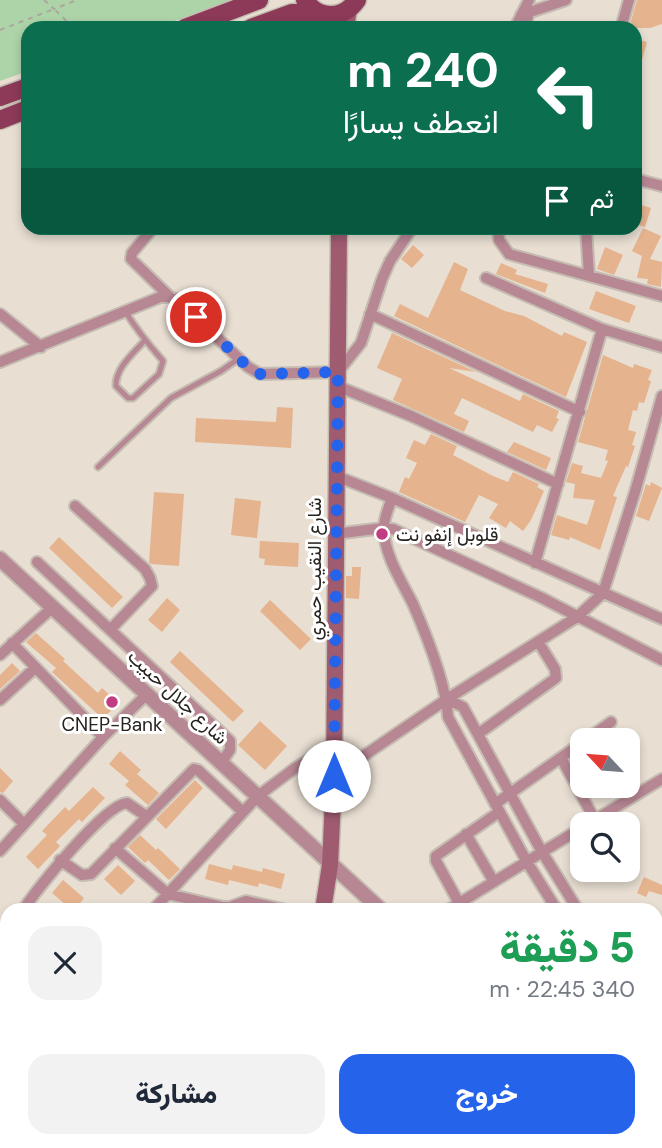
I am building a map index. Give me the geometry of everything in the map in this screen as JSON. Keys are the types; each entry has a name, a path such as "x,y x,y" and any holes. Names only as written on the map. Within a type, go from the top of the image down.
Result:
{"main road":[{"path":"204,21 259,0"},
{"path":"270,21 292,13 335,15 353,4"},
{"path":"348,21 353,4"},
{"path":"0,120 21,112"},
{"name":"شارع النقيب حمري","path":"324,903 330,865 334,776 339,235"}],"street":[{"path":"526,9 566,0"},
{"path":"623,21 629,0"},
{"path":"642,181 662,186"},
{"path":"147,235 132,253 131,259 254,371 265,375 338,379 558,484"},
{"path":"338,379 361,343 390,261 407,235"},
{"path":"499,235 509,254 662,296"},
{"path":"586,235 589,275"},
{"path":"486,278 602,329 662,348"},
{"path":"0,362 155,298 169,296"},
{"path":"0,314 41,347"},
{"path":"370,314 580,412"},
{"path":"535,563 602,329"},
{"path":"334,776 447,699 539,643 577,617 603,593 662,396"},
{"path":"336,476 392,498 662,619"},
{"path":"392,498 383,528 394,564 416,611 447,699 448,717 527,862 553,903"},
{"path":"75,506 145,569 150,578 152,586 110,630"},
{"path":"335,534 383,528 405,534 662,660"},
{"name":"شارع جلال حبيب","path":"1,561 373,903"},
{"path":"37,562 230,741 230,750 221,763"},
{"path":"53,607 5,648 35,668 103,737"},
{"path":"478,734 556,678 555,669 539,643"},
{"path":"0,700 35,668"},
{"path":"0,851 103,737 147,694"},
{"path":"447,699 463,708 542,852 574,903"},
{"path":"602,728 611,722"},
{"path":"570,751 509,793 497,808 439,853 436,859 459,903 570,835"},
{"path":"160,903 258,796 307,761 334,754"},
{"path":"561,758 587,812"},
{"path":"60,860 84,876 91,874 194,769 243,812"},
{"path":"608,812 662,779"},
{"path":"0,800 23,823"},
{"path":"28,903 60,860 118,805 127,803 146,816"},
{"path":"466,834 494,882"},
{"path":"115,848 168,894 205,903"}],"lane":[{"path":"125,311 163,361 159,374 133,398 128,398 116,386 116,379 145,340"},
{"path":"98,467 171,398 240,358"}],"path":[{"path":"44,0 67,21"},
{"path":"23,21 77,0"},
{"path":"0,30 21,22"}],"green space":[{"path":"0,0 236,0 174,21 21,21 21,74 0,81"}],"building":[{"path":"637,0 662,0 662,24 642,28 642,21 631,21"},
{"path":"642,41 647,42 642,60"},
{"path":"642,205 651,208 645,227 642,226"},
{"path":"643,228 661,236 650,259 662,262 661,287 647,284 648,279 637,278 642,256 632,251 642,235"},
{"path":"413,245 424,255 412,268 401,259"},
{"path":"605,247 623,255 614,275 597,269"},
{"path":"454,262 468,269 460,290 505,311 524,316 562,336 564,332 587,342 566,397 394,316 400,304 428,318"},
{"path":"501,263 517,270 515,274 548,284 545,293 496,274"},
{"path":"596,291 636,306 629,323 589,309"},
{"path":"392,333 476,372 449,368 520,401 523,394 559,411 556,418 559,419 552,432 537,425 533,432 462,398 454,414 469,421 464,432 393,400 402,379 377,368"},
{"path":"603,355 633,368 634,364 652,370 644,403 639,402 637,411 633,410 628,430 636,432 632,445 635,446 613,496 617,497 600,550 570,537 569,540 551,535 557,515 587,525 595,500 573,498 575,484 566,482 572,463 583,466 581,473 601,478 608,461 605,460 608,450 578,442"},
{"path":"277,407 293,408 291,448 195,442 196,418 276,422"},
{"path":"431,434 457,446 453,455 493,476 508,482 513,472 539,484 537,487 544,491 523,531 510,521 506,528 489,518 498,504 479,495 465,522 399,492 405,477 409,479 417,463 406,458 414,440 425,445"},
{"path":"514,442 551,458 546,470 507,452"},
{"path":"651,482 662,488 649,521 636,516 646,484 650,486"},
{"path":"154,492 184,494 179,566 149,562"},
{"path":"235,498 261,501 257,538 231,535"},
{"path":"59,537 123,597 112,608 49,548"},
{"path":"260,541 299,543 298,567 264,565 265,559 259,558"},
{"path":"352,567 361,567 359,599 346,598 346,576 352,576"},
{"path":"167,598 180,610 162,632 148,620"},
{"path":"270,600 311,639 300,650 260,611"},
{"path":"36,633 98,693 102,688 118,703 103,719 52,672 56,668 26,642"},
{"path":"180,651 244,711 233,722 170,662"},
{"path":"12,663 20,671 0,689 0,675"},
{"path":"260,721 287,746 265,770 238,745"},
{"path":"120,751 141,770 137,774 159,793 148,805 125,785 129,781 109,764"},
{"path":"0,768 13,781 3,793 0,792"},
{"path":"195,780 203,788 166,829 156,819"},
{"path":"93,787 105,798 82,822 79,819 56,842 60,846 38,869 26,857 47,835 42,831 65,807 69,811"},
{"path":"140,835 180,869 169,880 148,860 145,863 128,847"},
{"path":"209,864 232,870 233,865 262,872 263,868 285,874 281,889 259,883 258,887 229,880 228,885 205,879"},
{"path":"118,865 135,881 121,895 104,879"},
{"path":"644,877 662,885 662,895 649,891 646,897 637,893"},
{"path":"63,880 84,898 80,903 64,903 52,893"}],"place":[{"name":"قلوبل إنفو نت","path":"382,534"},
{"name":"CNEP-Bank","path":"112,702"}],"route":[{"path":"196,317 248,367 260,374 338,372 334,776"}]}
